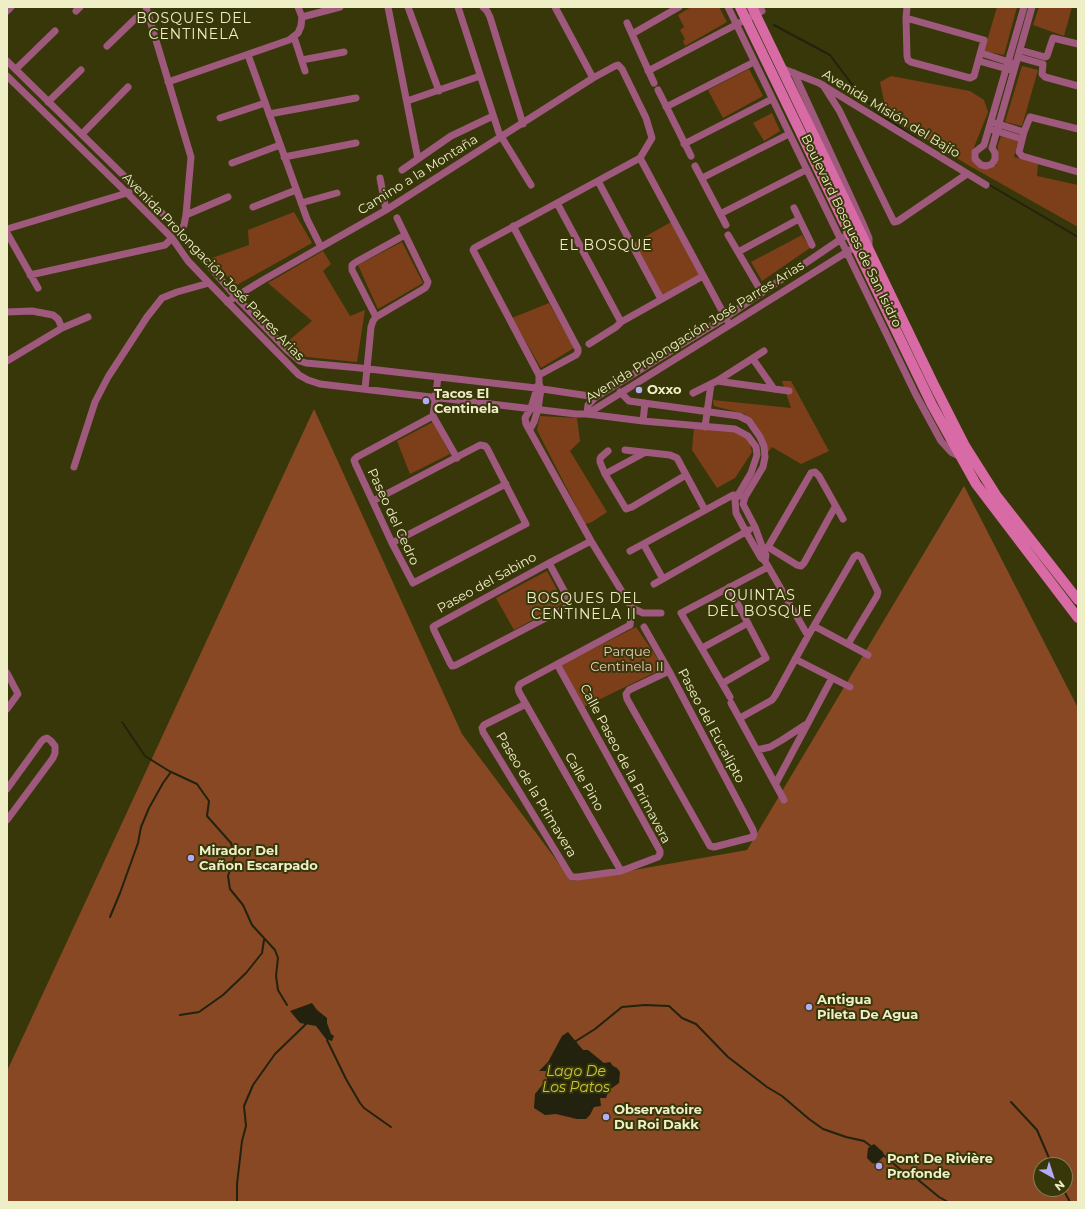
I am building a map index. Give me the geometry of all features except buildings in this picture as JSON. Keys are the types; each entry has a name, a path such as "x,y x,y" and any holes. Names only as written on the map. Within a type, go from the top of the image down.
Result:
{"main road":[{"name":"Boulevard Bosques de San Isidro","path":"740,7 755,12 858,230 932,404 961,457 976,484 1078,618"},
{"name":"Boulevard Bosques de San Isidro","path":"755,12 858,230"},
{"name":"Boulevard Bosques de San Isidro","path":"863,242 869,251 965,446 996,495 1078,600"}],"street":[{"path":"7,11 11,7"},
{"path":"168,82 248,55 294,37 298,33 302,17 298,7"},
{"path":"302,17 340,7"},
{"path":"388,7 418,158"},
{"path":"408,7 439,91"},
{"path":"458,7 501,137 531,184"},
{"path":"483,7 490,17 522,124"},
{"path":"555,7 592,78"},
{"path":"632,34 679,7"},
{"name":"Boulevard Bosques de San Isidro","path":"728,7 916,395 941,441 951,452 961,457"},
{"path":"906,7 906,18 906,56 911,62 970,78 974,76 984,40 906,18"},
{"path":"1014,62 1024,7"},
{"path":"994,126 992,148 996,154 995,159 992,164 981,166 975,159 975,152 984,145 994,126 1032,7"},
{"path":"107,46 136,18 147,10 190,157 186,215 184,225 180,232"},
{"path":"648,71 737,26 755,12"},
{"path":"627,23 654,83"},
{"path":"16,69 55,31"},
{"path":"294,37 305,71"},
{"path":"1078,44 1053,38 1044,61 1042,76 1078,86"},
{"path":"302,60 344,52"},
{"path":"981,53 1014,62"},
{"path":"248,55 306,219 321,246"},
{"name":"Avenida Prolongación José Parres Arias","path":"7,61 180,232 235,296 287,350 300,361 306,363 438,377 539,384 596,397 726,317 840,240 858,230"},
{"path":"979,61 1044,61"},
{"path":"666,107 754,62"},
{"name":"Camino a la Montaña","path":"227,302 321,246 386,210 592,78 614,66 618,65 622,69 646,118 652,138 640,158"},
{"name":"Avenida Misión del Bajío","path":"781,68 823,85 986,185"},
{"path":"48,102 81,70"},
{"name":"Boulevard Bosques de San Isidro","path":"794,73 858,230"},
{"name":"Avenida Prolongación José Parres Arias","path":"7,76 172,238 188,261 300,375 308,380 320,384 576,414 587,414 729,324 863,242"},
{"path":"406,102 480,76"},
{"path":"823,85 840,110 894,222 898,221 967,174"},
{"path":"82,134 128,87"},
{"path":"658,90 691,156"},
{"path":"269,114 356,98"},
{"path":"684,144 772,99"},
{"path":"220,118 265,103"},
{"path":"402,170 451,136 493,116"},
{"path":"1078,129 1030,117 1022,136 1020,152 1022,156 1078,172"},
{"path":"994,126 1022,136"},
{"path":"702,178 789,134"},
{"path":"284,157 356,142"},
{"path":"232,163 280,145"},
{"path":"660,613 643,613 632,608 591,540 526,424 525,418 534,409 539,384 473,250 474,248 640,158 729,324"},
{"path":"695,166 726,225"},
{"path":"720,214 806,170"},
{"path":"380,178 386,210"},
{"path":"598,181 661,299"},
{"path":"7,229 127,193 134,186"},
{"path":"253,207 296,190"},
{"path":"300,203 337,193"},
{"path":"186,215 228,197"},
{"path":"557,203 621,322"},
{"path":"794,208 812,245"},
{"path":"365,389 371,327 376,317 425,288 428,282 397,218"},
{"path":"738,252 799,219"},
{"path":"514,226 578,349 576,355 539,384"},
{"path":"7,233 38,288"},
{"path":"376,317 352,270 352,265 406,235"},
{"path":"728,235 762,293"},
{"path":"30,275 165,244 172,238"},
{"path":"589,344 616,327 621,322 703,276"},
{"path":"74,467 95,402 108,377 147,317 162,298 209,283"},
{"path":"7,312 32,311 52,315 58,319 62,328"},
{"path":"7,361 62,328 88,317"},
{"path":"693,393 714,383 764,351"},
{"path":"753,359 774,389"},
{"path":"300,375 306,363"},
{"path":"438,377 433,416 457,458"},
{"path":"714,383 789,390"},
{"path":"705,427 714,383"},
{"path":"620,392 629,401 739,416 749,421 756,430 764,446 765,457 763,467 745,497 743,504 744,508 755,527 766,555 766,564 808,636"},
{"path":"596,397 588,405 587,414 642,421 735,429 748,436 756,447 757,454 751,473 735,500 736,513 746,532 763,549 797,565 801,566 804,563 835,507"},
{"path":"642,421 645,403"},
{"name":"Paseo del Cedro","path":"433,416 354,460 412,583 429,576 526,524 506,484"},
{"path":"735,429 739,416"},
{"path":"748,436 756,430"},
{"path":"373,501 480,445 485,446 506,484 392,543"},
{"path":"625,450 674,456 677,458 705,510"},
{"path":"608,452 600,459 605,474 626,508 632,507 686,475"},
{"path":"605,474 644,453"},
{"path":"763,549 811,473 815,472 819,476 843,519"},
{"path":"751,473 758,477"},
{"path":"630,551 733,495 745,497"},
{"path":"654,584 755,527"},
{"name":"Paseo del Sabino","path":"549,563 569,600 569,605 463,662 452,666 434,630 436,625 549,563 591,540"},
{"path":"645,544 663,578"},
{"path":"740,718 772,700 775,696 808,636 854,557 857,555 861,556 878,592 848,644"},
{"path":"766,564 729,587 681,613 723,683 784,800"},
{"path":"723,683 766,658 729,587"},
{"path":"630,625 632,608"},
{"path":"526,704 518,688 520,684 630,625 644,628 643,613"},
{"path":"702,648 748,623"},
{"path":"814,626 868,655"},
{"name":"Paseo del Eucalipto","path":"644,628 668,671 753,830 753,837 714,847 710,846 627,699 626,694 629,690 668,671"},
{"path":"795,659 850,687"},
{"name":"Calle Paseo de la Primavera","path":"557,664 660,851 658,857 621,871 578,877 572,877 570,874"},
{"path":"7,673 18,694 7,709"},
{"path":"776,783 806,724 832,678"},
{"name":"Paseo de la Primavera","path":"526,704 484,725 482,728 483,732 570,874"},
{"name":"Calle Pino","path":"526,704 621,871"},
{"path":"757,750 770,747 806,724"},
{"path":"7,789 41,742 47,738 51,741 55,746 53,758 7,820"}],"green space":[{"path":"691,7 719,7 727,22 685,46 683,41 685,39 680,30 684,27 678,15"},
{"path":"997,7 1017,7 1004,55 984,51"},
{"path":"1039,7 1072,7 1064,36 1033,25"},
{"path":"1022,66 1038,70 1022,126 1005,122"},
{"path":"749,69 763,96 723,118 708,90"},
{"path":"891,76 970,91 984,100 988,112 971,155 981,169 996,166 998,145 1001,136 1018,141 1014,157 1038,164 1037,176 1078,185 1078,227 968,165 887,115 880,82"},
{"path":"772,113 780,131 764,141 753,123"},
{"path":"294,212 312,243 235,286 212,258 249,245 248,230"},
{"path":"673,221 701,274 661,298 632,244"},
{"path":"802,235 810,248 762,281 751,262"},
{"path":"402,242 423,283 378,309 358,265"},
{"path":"323,251 331,264 323,271 350,316 365,310 357,362 297,356 287,342 312,321 268,283"},
{"path":"549,303 574,348 541,368 512,318"},
{"path":"782,381 791,381 829,451 801,464 772,447 767,453 758,431 745,414 714,406 713,400 791,408"},
{"path":"540,416 577,418 580,441 570,451 607,512 592,522 585,524 537,430"},
{"path":"433,422 450,454 410,474 397,441"},
{"path":"694,427 739,432 749,440 752,452 735,478 717,488 692,450"},
{"path":"547,571 564,603 514,630 496,598"},
{"name":"Parque Centinela II","path":"636,627 664,668 584,707 561,665"}],"shaded area":[{"path":"314,409 462,734 572,881 747,850 964,486 1078,708 1078,1202 7,1202 7,1071"}],"water":[{"path":"312,1003 317,1010 327,1018 327,1023 331,1034 334,1036 332,1041 326,1039 316,1026 300,1023 290,1011"},
{"name":"Lago De Los Patos","path":"568,1032 583,1050 588,1050 604,1063 610,1062 620,1072 619,1083 609,1090 606,1098 600,1098 601,1106 594,1107 586,1119 577,1119 556,1114 545,1115 534,1108 535,1094 547,1079 548,1071 539,1071 548,1062 562,1036"},
{"path":"874,1144 883,1152 884,1156 876,1164 872,1163 867,1158 868,1148"}],"waterway":[{"path":"774,25 830,55 851,83 877,112 917,139"},
{"path":"988,184 1078,237"},
{"path":"122,722 145,756 169,771 197,784 209,801 207,816 231,843 235,856 228,876 230,889 243,905 252,925 275,950 278,958 276,976 278,990 287,1005"},
{"path":"110,917 138,843 141,827 149,808 171,772"},
{"path":"180,1015 199,1012 223,995 246,973 262,953 264,940"},
{"path":"576,1041 595,1029 622,1007 645,1005 669,1006 682,1018 696,1024 728,1057 767,1087 782,1096 823,1129 846,1137 864,1141 872,1147"},
{"path":"237,1202 237,1184 242,1141 246,1126 244,1106 253,1085 275,1054 306,1024"},
{"path":"327,1040 346,1079 360,1103 364,1108 391,1127"},
{"path":"1011,1102 1037,1130 1049,1157"},
{"path":"882,1154 901,1170 916,1178 939,1197 948,1202"},
{"path":"1067,1197 1070,1202"}],"place":[{"name":"Oxxo","path":"639,390"},
{"name":"Tacos El Centinela","path":"426,401"},
{"name":"Mirador Del Cañon Escarpado","path":"191,858"},
{"name":"Antigua Pileta De Agua","path":"809,1007"},
{"name":"Observatoire Du Roi Dakk","path":"606,1117"},
{"name":"Pont De Rivière Profonde","path":"879,1166"}],"district":[{"name":"BOSQUES DEL CENTINELA","path":"194,28"},
{"name":"EL BOSQUE","path":"606,246"},
{"name":"QUINTAS DEL BOSQUE","path":"760,604"},
{"name":"BOSQUES DEL CENTINELA II","path":"584,608"}]}
